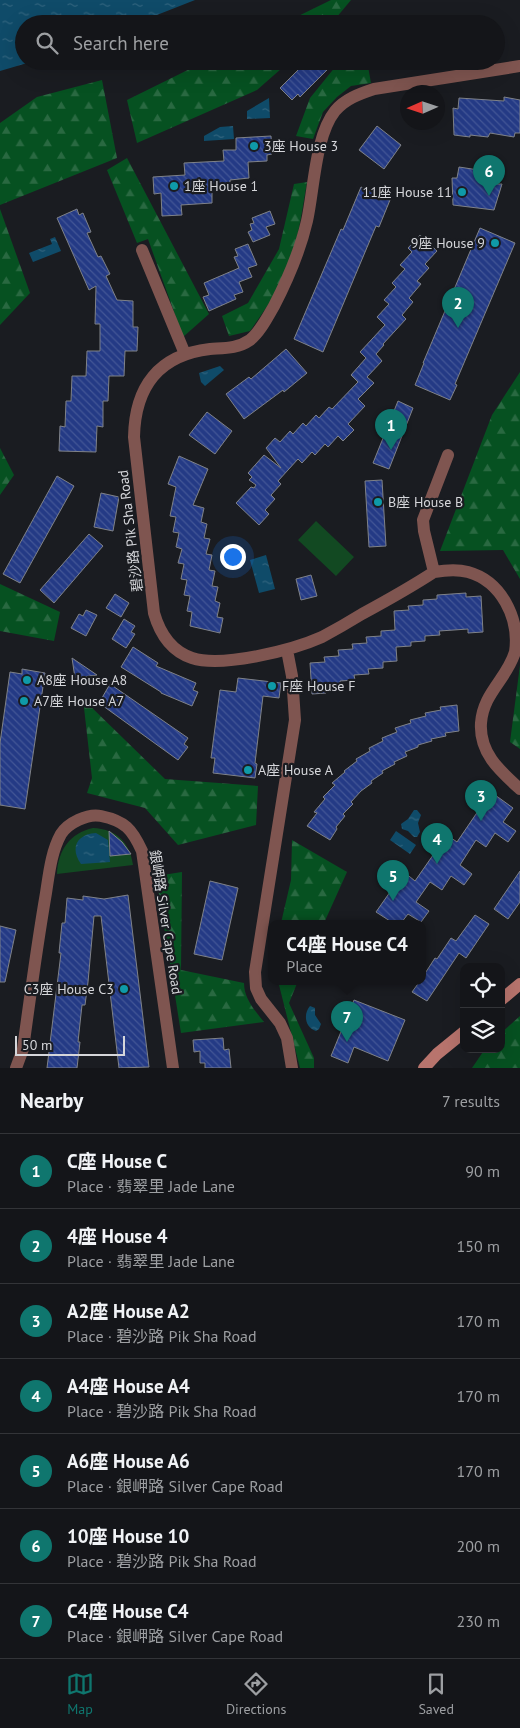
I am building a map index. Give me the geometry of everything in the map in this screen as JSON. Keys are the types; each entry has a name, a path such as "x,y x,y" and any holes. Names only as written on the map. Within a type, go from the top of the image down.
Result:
{"main road":[{"path":"505,997 520,984"},
{"path":"424,1068 437,1054 460,1035"}],"street":[{"name":"碧沙路 Pik Sha Road","path":"505,68 520,66"},
{"name":"碧沙路 Pik Sha Road","path":"495,70 374,89 353,96 336,110 324,129 307,222 290,276 265,322 250,340 234,348 185,354 164,366 150,380 140,398 135,417 134,437 154,613 157,625 163,636 180,653 202,661 251,657 287,650 322,637 434,572 451,570 468,572 484,578 497,588 508,602 514,617 517,634 515,651 509,667 489,694 483,708 482,739 496,767 520,789"},
{"path":"142,250 185,354"},
{"path":"434,572 423,520 448,455"},
{"path":"287,650 293,683 295,720 255,972 258,994 280,1023 287,1038 292,1068"},
{"name":"銀岬路 Silver Cape Road","path":"16,1068 23,1049 40,926 54,851 62,833 78,820 97,815 117,820 133,832 142,850 173,1068"}],"green space":[{"path":"331,0 351,0 338,15 300,15"},
{"path":"188,70 280,70 257,90 137,143 127,100"},
{"path":"333,70 369,70 371,83 351,86 337,97 323,112 313,139 296,136 310,98"},
{"path":"102,80 117,158 0,205 0,123 37,97"},
{"path":"127,158 209,314 183,337 148,239 137,243 107,170"},
{"path":"307,182 297,239 283,280 250,331 229,336 222,316 248,303 279,249 294,184"},
{"path":"0,209 30,293 0,325"},
{"path":"520,372 520,579 503,550 440,551 492,415"},
{"path":"0,448 14,475 0,495"},
{"path":"316,521 354,557 336,576 298,540"},
{"path":"0,584 60,612 54,641 0,631"},
{"path":"520,665 520,749 510,742"},
{"path":"83,699 165,779 258,786 256,825 178,845 145,808 87,793 92,778"},
{"path":"93,828 109,831 120,838 129,850 133,865 57,874 60,857 67,844 78,834"},
{"path":"292,840 347,872 325,920 282,920 291,880"},
{"path":"182,872 181,970 244,983 248,999 264,1022 181,1033 156,876"},
{"path":"279,985 296,985 289,1003 314,1058 314,1068 300,1068"},
{"path":"520,1016 520,1068 472,1068 482,1053 505,1053 505,1029"}],"water":[{"path":"0,0 195,0 157,15 15,15 15,67 0,71"},
{"path":"269,98 270,118 247,119 247,111"},
{"path":"233,126 234,139 204,141 204,136 220,127"},
{"path":"55,237 61,251 33,262 29,253 52,244 50,239"},
{"path":"220,366 224,370 205,386 201,382 199,373"},
{"path":"266,555 275,589 259,593 250,560"},
{"path":"414,810 417,810 421,815 418,823 420,832 417,837 402,829 401,824 408,819"},
{"path":"396,831 416,845 410,854 390,840"},
{"path":"96,833 108,840 110,862 81,864 76,853 77,843 84,836"},
{"path":"310,1006 315,1008 315,1015 321,1024 316,1031 309,1027 306,1020 306,1013"}],"building":[{"path":"298,70 327,70 300,97 298,94 292,100 280,88"},
{"path":"504,97 520,100 520,133 515,133 514,137 490,133 488,137 454,135 453,108 458,109 459,98 504,101"},
{"path":"377,126 401,145 384,169 359,150"},
{"path":"271,136 272,154 267,155 267,161 248,162 249,178 230,180 230,185 212,187 212,203 181,205 182,215 162,216 161,193 154,194 153,177 185,175 184,163 224,161 223,150 236,150 236,138"},
{"path":"459,167 498,173 497,184 502,184 494,210 453,205 452,178 457,178"},
{"path":"361,187 390,200 379,227 376,226 323,352 294,339"},
{"path":"77,209 79,215 83,213 91,232 87,233 98,257 101,256 110,274 106,276 117,300 133,301 133,327 138,327 137,351 125,351 124,376 109,376 108,401 103,401 103,427 97,426 96,452 59,451 60,426 65,427 66,401 71,401 72,376 86,376 87,351 100,351 100,324 95,324 96,286 89,290 57,218"},
{"path":"270,211 275,224 266,227 270,235 253,242 248,232 252,230 250,224 254,223 252,218"},
{"path":"480,228 515,243 455,384 457,385 450,400 415,385"},
{"path":"420,235 437,251 425,264 429,268 417,281 421,284 409,298 413,302 402,315 406,319 376,354 382,361 367,377 374,383 358,399 365,406 348,424 354,430 343,441 338,436 328,447 325,444 315,455 312,452 302,463 298,459 278,481 281,484 271,495 275,499 265,510 269,514 259,525 236,503 251,487 254,488 256,485 249,480 252,477 248,473 264,455 281,468 266,448 275,438 280,442 290,431 293,434 303,423 306,426 316,415 319,418 329,407 332,409 358,382 351,375 366,358 360,352 385,325 377,317 389,304 384,300 396,287 392,283 405,269 400,265 412,252 408,248"},
{"path":"248,244 257,265 248,268 252,277 239,282 243,292 234,295 236,299 209,311 203,297 209,295 204,283 239,268 234,257 238,256 235,249"},
{"path":"286,349 307,373 284,392 283,390 244,419 226,394 249,377 251,379"},
{"path":"398,401 413,408 389,469 373,463"},
{"path":"207,412 232,431 215,454 189,435"},
{"path":"179,456 208,469 193,505 204,508 201,522 207,524 204,538 210,539 206,554 212,555 209,570 215,571 212,586 218,587 215,601 220,603 217,617 223,618 220,633 190,626 192,612 187,611 190,596 184,595 187,580 181,579 184,564 178,563 182,549 176,547 179,533 173,532 176,517 170,516 176,487 168,484"},
{"path":"57,476 74,486 20,583 3,574"},
{"path":"382,480 386,546 369,547 365,481"},
{"path":"101,493 119,497 113,531 94,527"},
{"path":"89,534 103,546 54,603 40,590"},
{"path":"311,575 317,596 301,600 296,579"},
{"path":"466,593 466,597 481,596 483,632 468,633 468,629 439,631 440,635 425,636 425,641 411,642 411,646 396,647 397,661 383,662 383,668 368,669 369,674 354,675 355,680 340,681 341,687 326,688 326,693 312,694 310,663 325,662 324,657 339,656 338,650 353,649 352,644 367,643 366,637 381,636 381,631 395,630 394,611 409,610 408,606 423,605 423,600 437,599 437,595"},
{"path":"115,594 129,603 121,617 106,608"},
{"path":"86,610 97,615 86,636 71,628 79,614 83,616"},
{"path":"124,619 135,626 131,632 135,634 126,648 112,639"},
{"path":"133,647 158,663 156,666 196,683 193,690 198,692 192,706 161,693 121,667"},
{"path":"72,658 97,675 75,678"},
{"path":"22,669 45,673 25,809 0,805 0,743 10,672 22,674"},
{"path":"238,678 281,683 279,698 263,696 255,778 213,773 215,758 211,758 220,690 236,692"},
{"path":"110,684 188,738 184,744 188,747 178,760 99,703"},
{"path":"457,705 459,731 445,733 446,736 431,739 432,741 418,745 418,747 405,752 407,756 394,762 395,764 382,771 383,773 371,781 372,783 351,802 353,804 343,814 345,816 336,827 337,829 330,840 307,826 317,813 314,812 325,799 323,797 335,785 332,783 357,761 356,759 370,751 369,748 383,741 382,738 397,732 395,728 411,723 410,720 426,716 425,713 441,710 440,707"},
{"path":"491,792 513,808 503,822 516,831 508,842 495,833 486,847 476,840 460,865 472,874 464,885 451,876 442,890 430,882 416,902 429,911 422,920 418,920 408,914 403,920 388,920 376,912 404,872 415,881 447,835 457,842"},
{"path":"109,831 122,842 131,854 110,856"},
{"path":"520,871 520,902 508,919 494,909"},
{"path":"210,881 238,888 222,960 194,954"},
{"path":"128,895 149,1067 119,1068 101,916 94,916 85,1005 82,1005 77,1068 47,1068 61,953 59,953 62,923 65,923 67,898 83,900 83,896 104,899"},
{"path":"475,915 489,924 466,958 459,953 427,1001 412,992 417,985 426,985 426,972 435,958 437,959 451,938 456,941"},
{"path":"0,926 16,930 5,982 0,982"},
{"path":"354,1000 405,1020 388,1061 354,1047 348,1063 331,1056"},
{"path":"223,1038 224,1050 229,1049 231,1068 205,1068 205,1063 200,1063 200,1051 194,1052 193,1040"}],"place":[{"name":"3座 House 3","path":"254,146"},
{"name":"1座 House 1","path":"174,186"},
{"name":"11座 House 11","path":"462,192"},
{"name":"10座 House 10","path":"489,196"},
{"name":"9座 House 9","path":"495,243"},
{"name":"4座 House 4","path":"458,328"},
{"name":"C座 House C","path":"391,450"},
{"name":"B座 House B","path":"378,502"},
{"name":"A8座 House A8","path":"27,680"},
{"name":"F座 House F","path":"272,686"},
{"name":"A7座 House A7","path":"24,701"},
{"name":"A座 House A","path":"248,770"},
{"name":"A2座 House A2","path":"481,821"},
{"name":"A4座 House A4","path":"437,864"},
{"name":"A6座 House A6","path":"393,901"},
{"name":"C3座 House C3","path":"124,989"},
{"name":"C4座 House C4","path":"347,1042"}]}
